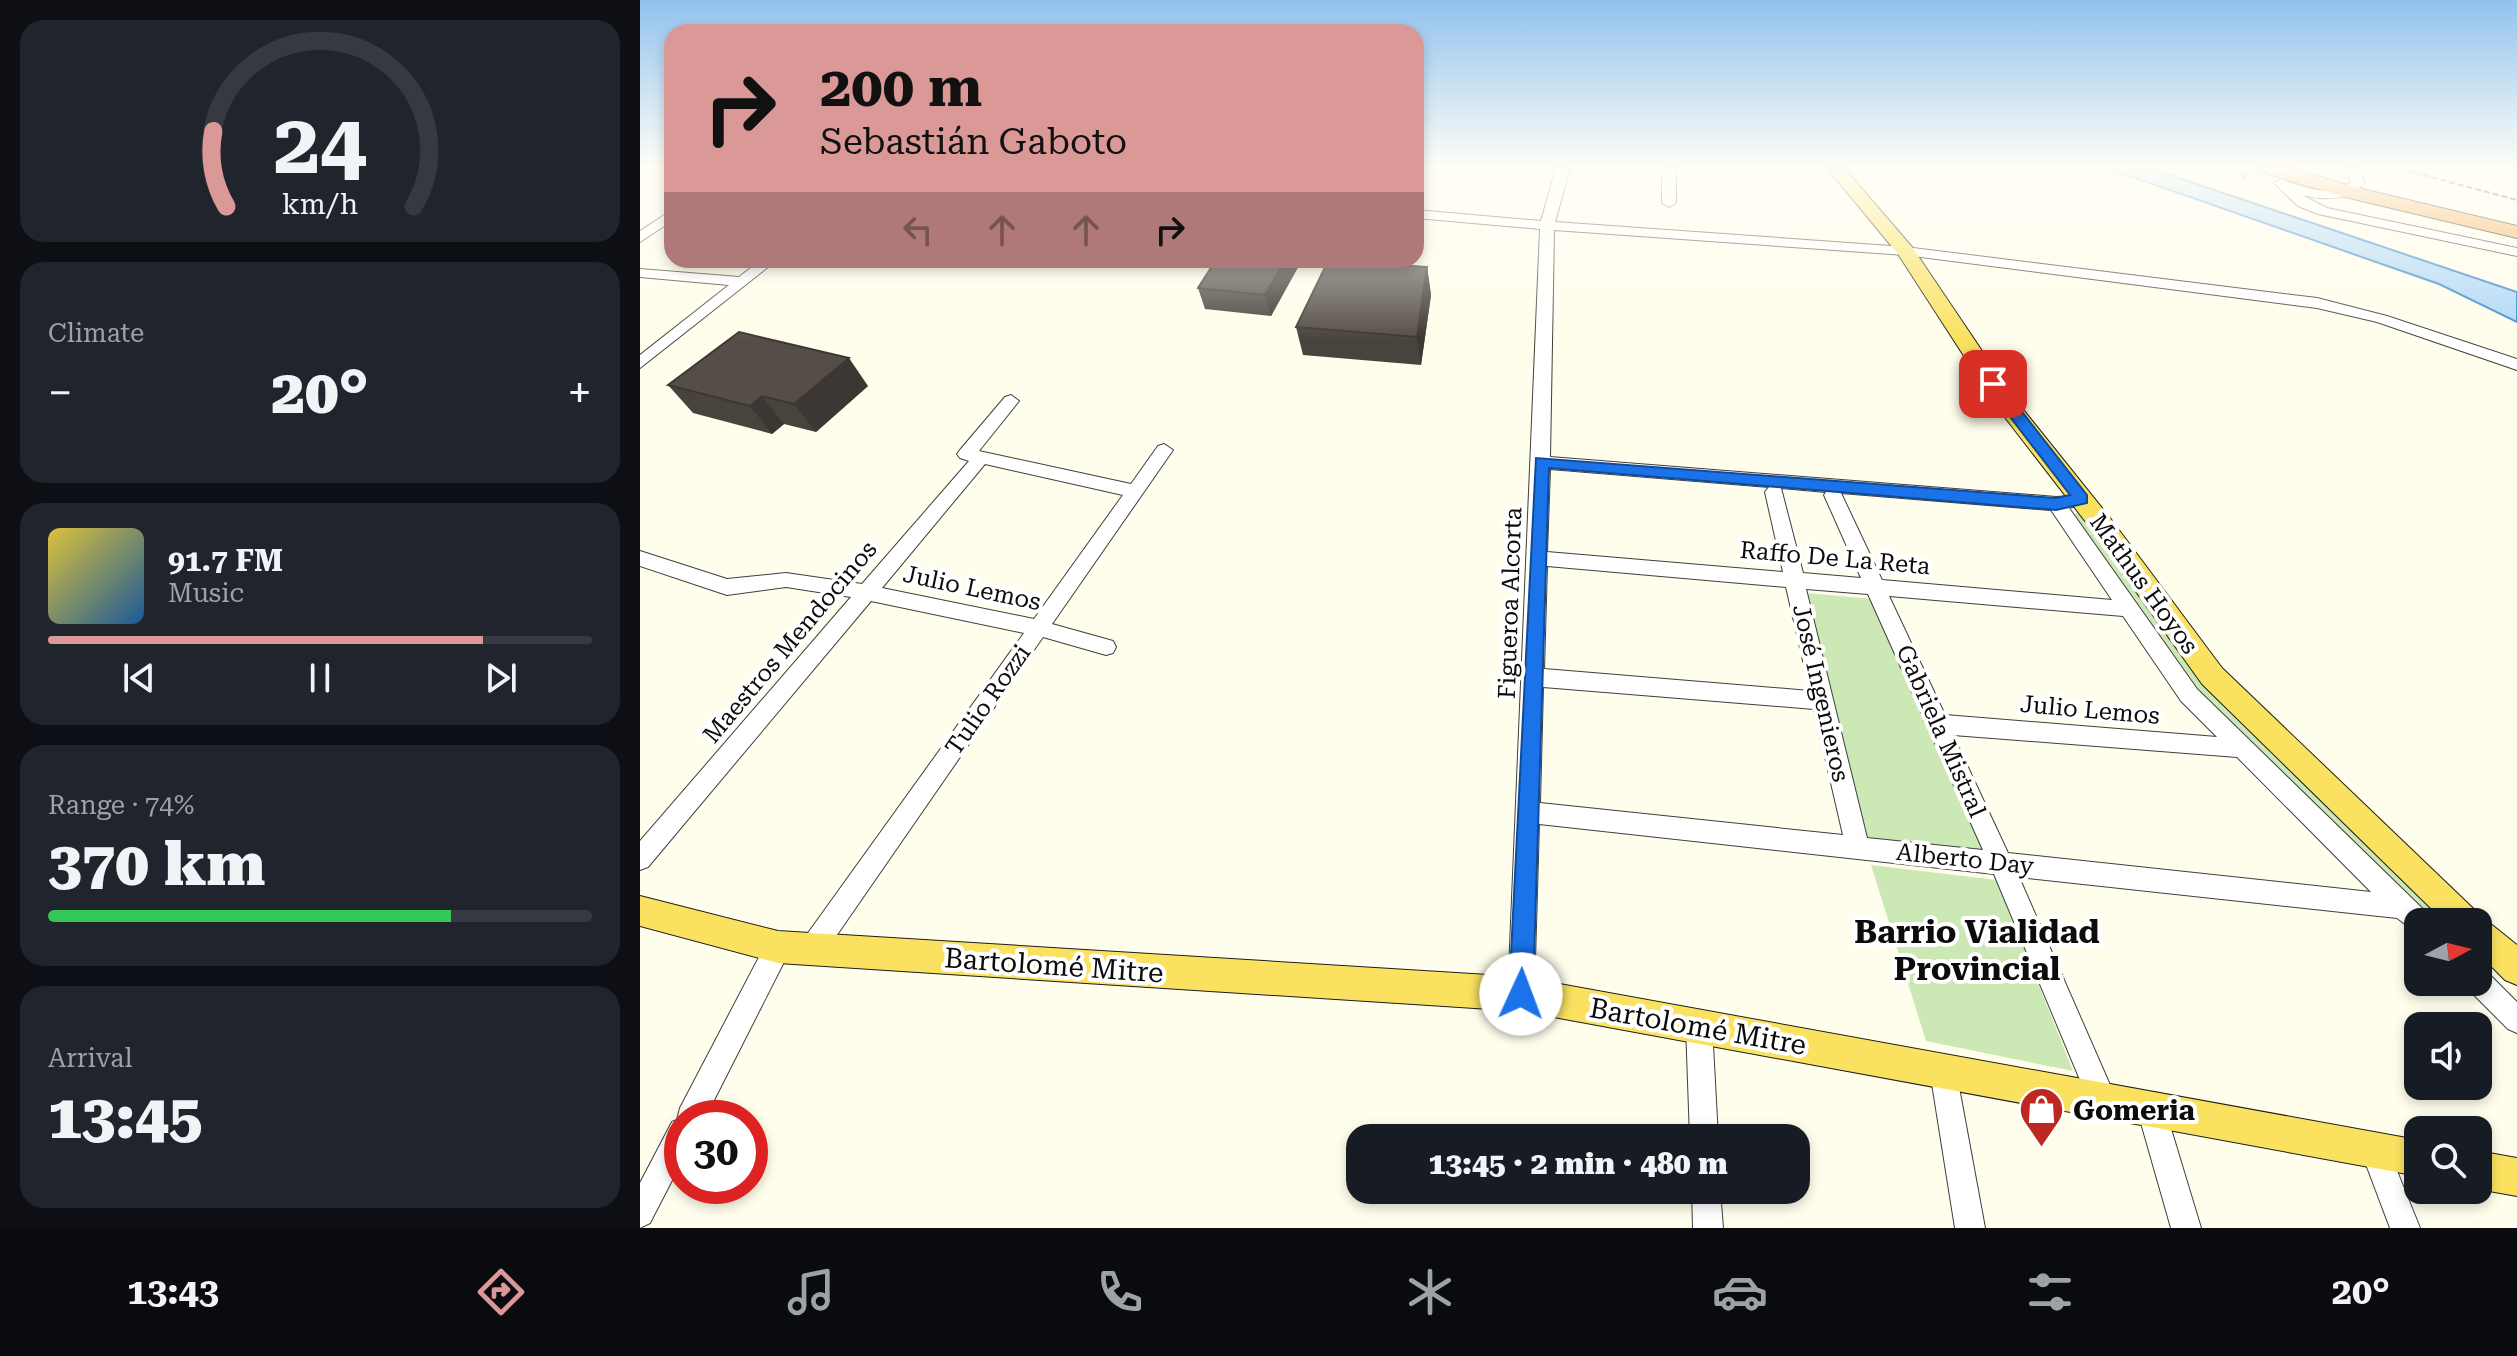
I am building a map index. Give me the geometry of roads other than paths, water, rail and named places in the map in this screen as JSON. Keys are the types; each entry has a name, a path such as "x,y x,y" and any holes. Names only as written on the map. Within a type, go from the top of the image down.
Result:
{"highway":[{"path":"2494,225 2517,232"}],"main road":[{"name":"Mathus Hoyos","path":"1883,225 1905,251 2005,402 2081,499 2186,643 2238,704 2453,908"},
{"name":"Bartolomé Mitre","path":"640,911 778,947 1521,994 2404,1156"},
{"path":"2492,944 2517,968"},
{"path":"2492,1173 2517,1177"}],"street":[{"path":"640,238 657,225"},
{"path":"1539,225 1905,251 2317,303 2382,319 2517,365"},
{"path":"2391,225 2517,252"},
{"name":"Figueroa Alcorta","path":"1521,994 1547,226"},
{"path":"640,363 759,268"},
{"path":"640,273 741,282"},
{"path":"1011,401 966,454 1135,491"},
{"name":"Tulio Rozzi","path":"812,949 1164,450"},
{"name":"Maestros Mendocinos","path":"640,859 981,458"},
{"path":"1541,462 2056,504 2081,499"},
{"name":"José Ingenieros","path":"1774,492 1857,847"},
{"name":"Gabriela Mistral","path":"1833,495 2001,863 2103,1101"},
{"name":"Mathus Hoyos","path":"2056,504 2189,695 2404,908"},
{"name":"Julio Lemos","path":"640,558 727,587 786,580 866,592 1038,628 1106,647"},
{"name":"Raffo De La Reta","path":"1537,558 2129,609"},
{"path":"1533,677 1822,701"},
{"name":"Julio Lemos","path":"1936,724 2240,748"},
{"name":"Alberto Day","path":"1528,812 2001,863 2404,913"},
{"path":"699,1100 778,947"},
{"path":"2492,995 2517,1020"},
{"path":"1699,1026 1703,1124"},
{"path":"1943,1071 1970,1228"},
{"path":"2151,1109 2186,1228"},
{"path":"2375,1151 2405,1228"},
{"path":"640,1213 664,1167"},
{"path":"1707,1204 1708,1228"}],"water":[{"path":"2271,225 2319,225 2517,292 2517,322 2439,284"}],"place":[{"name":"Gomeria","path":"2042,1149"}],"district":[{"name":"Barrio Vialidad Provincial","path":"1977,950"}]}
